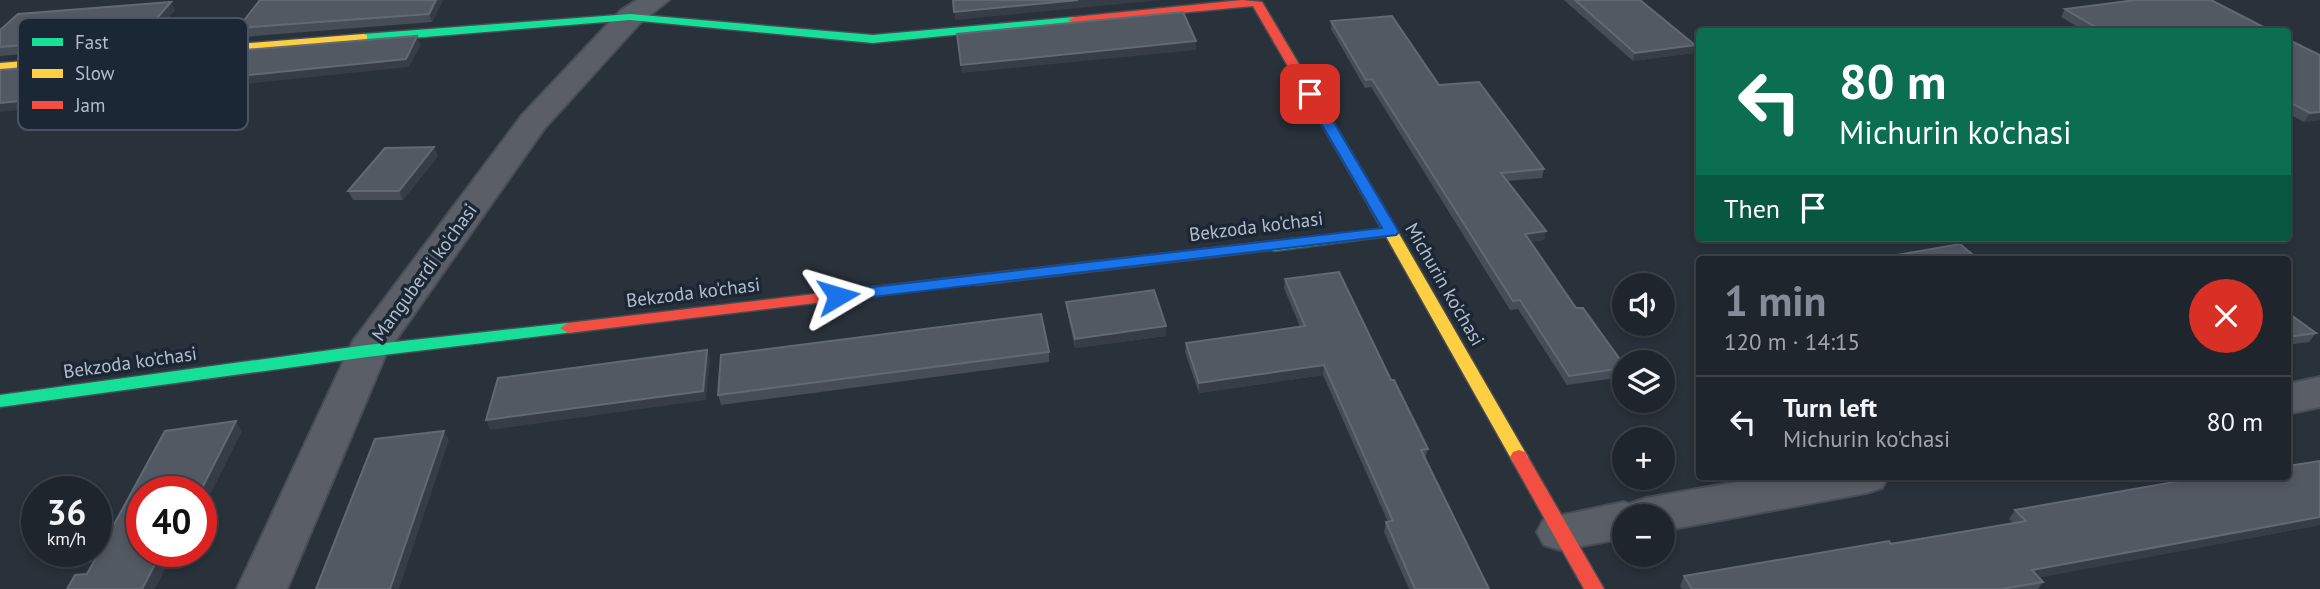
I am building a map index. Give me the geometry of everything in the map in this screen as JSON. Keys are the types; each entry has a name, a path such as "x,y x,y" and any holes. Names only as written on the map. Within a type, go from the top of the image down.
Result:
{"street":[{"name":"Michurin ko'chasi","path":"643,8 873,39 1256,2 1391,232 1594,589"},
{"path":"248,44 643,8"},
{"name":"Manguberdi ko'chasi","path":"262,589 367,351 533,122 643,8"},
{"path":"0,67 18,65"},
{"name":"Bekzoda ko'chasi","path":"0,401 367,351 1391,232"},
{"path":"2291,397 2320,392"},
{"path":"1675,511 1844,480"},
{"path":"1561,532 1612,522"}],"building":[{"path":"260,0 436,0 429,14 248,27 246,18"},
{"path":"953,0 1078,0 954,12"},
{"path":"1575,0 1640,0 1695,45 1635,53"},
{"path":"2136,0 2211,0 2265,28 2097,28 2065,9"},
{"path":"171,2 157,18 18,18 18,46 0,47 0,30 18,14"},
{"path":"1183,12 1196,41 961,65 957,34"},
{"path":"1392,16 1439,85 1479,82 1544,169 1501,173 1546,231 1525,234 1576,308 1583,308 1613,350 1612,370 1569,376 1520,300 1513,301 1372,79 1366,80 1331,21"},
{"path":"417,36 406,59 248,75 248,50"},
{"path":"2291,41 2320,55 2320,112 2310,113 2291,103"},
{"path":"18,68 18,101 0,103 0,70"},
{"path":"434,147 399,191 348,191 385,148"},
{"path":"1960,244 1974,256 1891,256"},
{"path":"1339,272 1428,449 1421,450 1489,589 1415,589 1386,522 1393,521 1324,365 1199,383 1186,343 1305,326 1285,279"},
{"path":"1154,290 1166,326 1075,339 1066,302"},
{"path":"1041,314 1049,352 718,395 721,355"},
{"path":"2291,315 2316,333 2291,336"},
{"path":"707,350 703,391 486,420 498,378"},
{"path":"236,421 208,476 140,476 165,431"},
{"path":"444,431 390,589 316,589 375,439"},
{"path":"2320,461 2320,517 2032,570 2043,582 2002,589 1692,589 1684,576 2026,521 2015,510 2185,480 2291,480 2291,465"},
{"path":"126,502 126,567 154,567 142,589 67,589 75,575 87,574 91,567 112,567 112,528"}],"traffic: fast":[{"path":"363,38 630,17 873,39 1074,20"},
{"path":"1274,246 1391,232"},
{"path":"0,401 367,351 568,328"}],"traffic: slow":[{"path":"248,47 363,38"},
{"path":"0,67 18,66"},
{"path":"1372,199 1519,457"},
{"path":"976,280 1274,246"}],"traffic: jam":[{"path":"1074,20 1256,2 1372,199"},
{"path":"568,328 976,280"},
{"path":"1519,457 1594,589"}],"route":[{"path":"838,296 1391,232 1310,94"}]}
